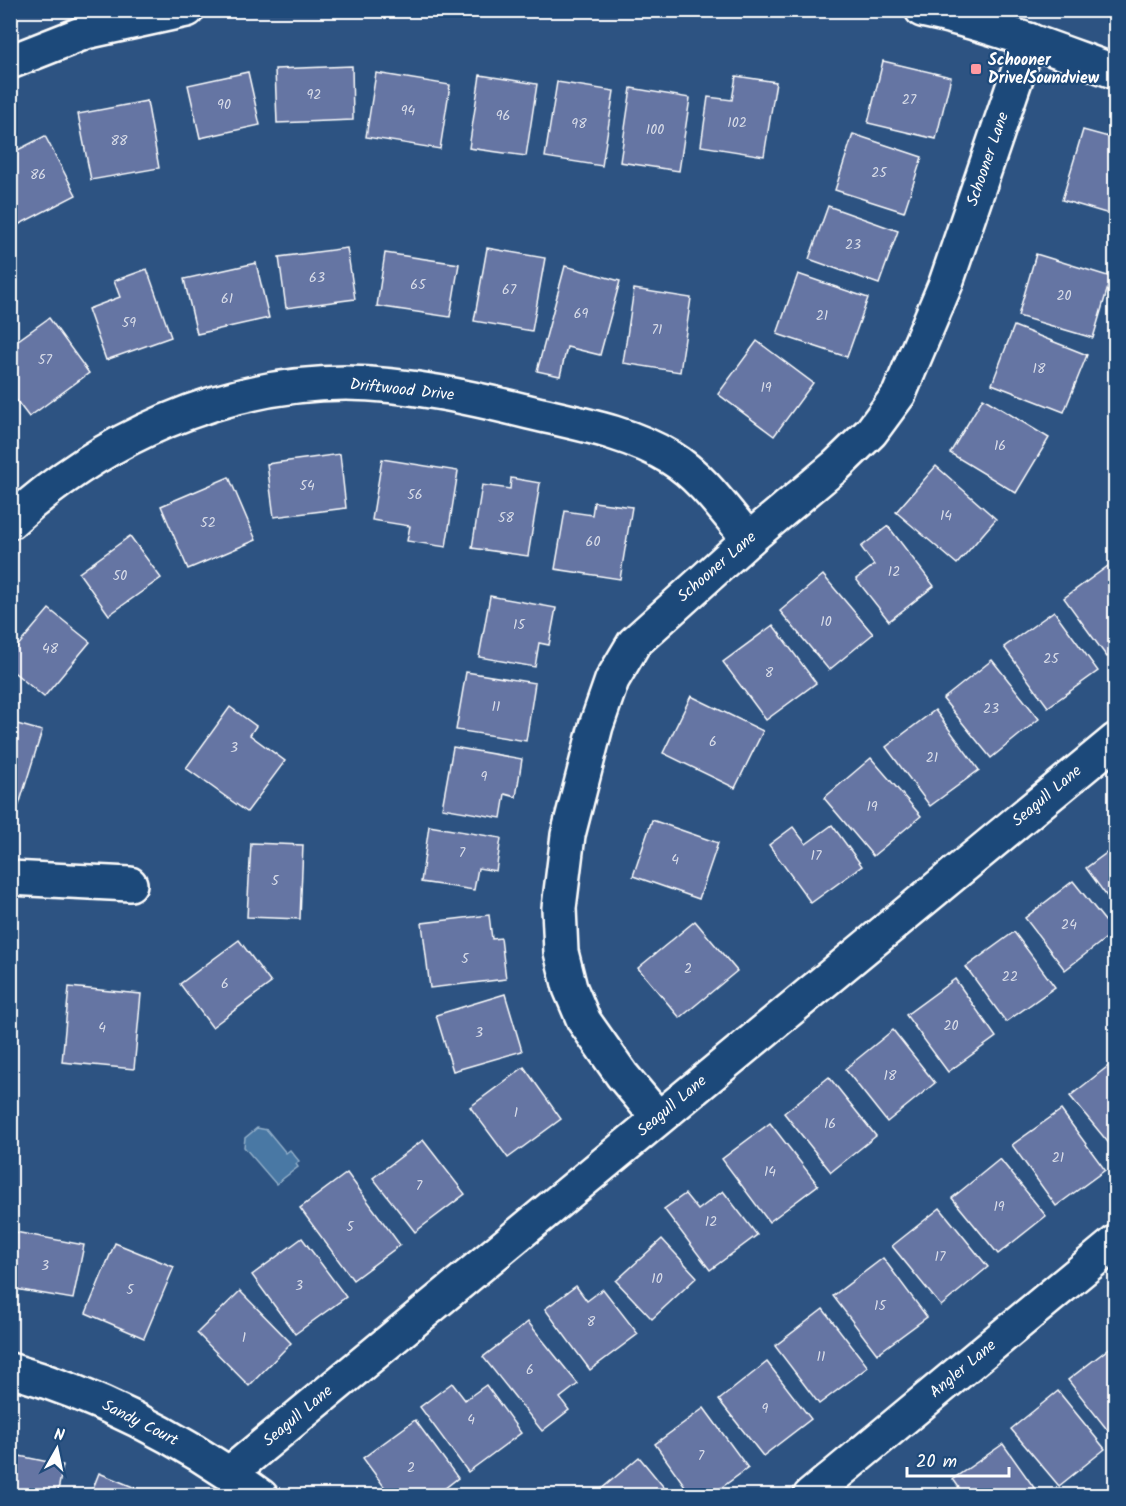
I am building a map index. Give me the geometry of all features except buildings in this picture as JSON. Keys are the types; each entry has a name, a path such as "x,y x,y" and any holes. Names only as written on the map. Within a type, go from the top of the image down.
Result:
{"street":[{"path":"10,62 86,32 187,10"},
{"path":"922,10 1029,40 1116,72"},
{"name":"Schooner Lane","path":"658,1118 599,1045 584,1021 570,988 559,930 568,834 596,726 623,660 634,643 749,539 836,466 871,432 898,394 946,283 1029,40"},
{"name":"Driftwood Drive","path":"10,522 41,493 102,451 177,416 249,394 294,386 345,383 408,387 469,397 577,424 642,445 670,457 684,467 749,539"},
{"name":"Seagull Lane","path":"230,1473 1116,740"},
{"path":"10,878 130,884"},
{"name":"Angler Lane","path":"810,1496 1116,1242"},
{"name":"Sandy Court","path":"10,1370 61,1384 102,1402 176,1440 230,1473 261,1496"}],"water":[{"path":"257,1128 267,1130 286,1153 290,1150 299,1161 296,1164 298,1167 276,1184 244,1147 245,1138"}],"place":[{"name":"Schooner Drive/Soundview","path":"976,69"}]}
